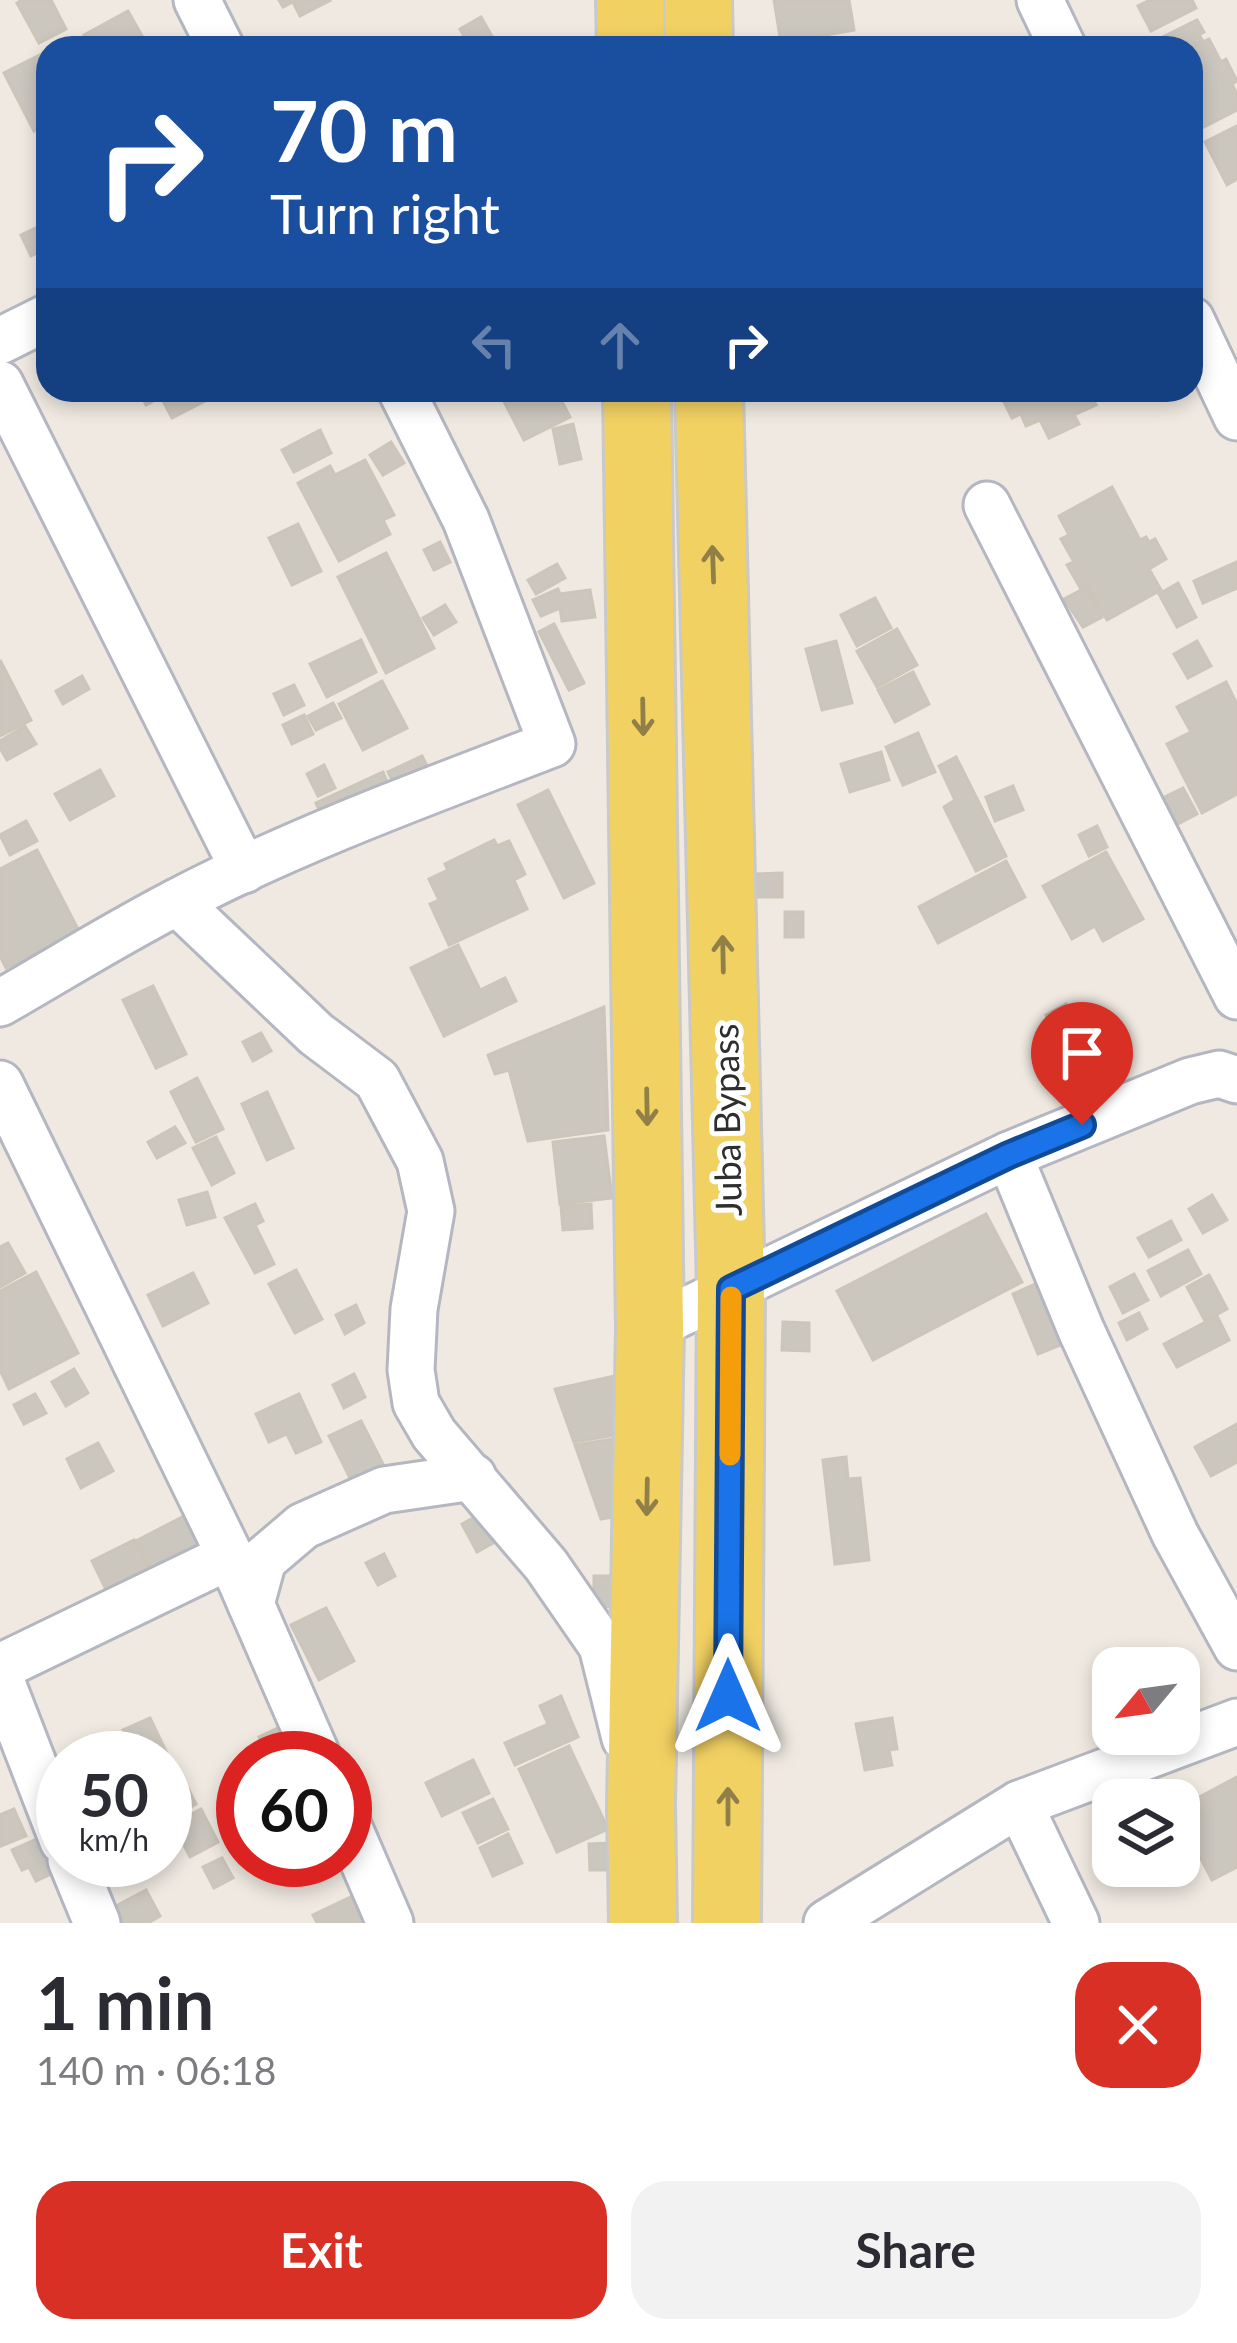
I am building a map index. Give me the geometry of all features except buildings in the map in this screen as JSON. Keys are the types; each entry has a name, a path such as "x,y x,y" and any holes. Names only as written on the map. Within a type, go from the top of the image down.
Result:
{"main road":[{"path":"631,0 631,36"},
{"path":"698,0 699,36"},
{"path":"637,402 650,1328 641,1805 644,1923"},
{"name":"Juba Bypass","path":"709,402 731,1289 727,1923"}],"street":[{"path":"196,0 215,36"},
{"path":"1040,0 1057,36"},
{"path":"0,341 36,322"},
{"path":"1203,345 1237,417"},
{"path":"0,383 244,870"},
{"path":"0,1003 177,902 244,870 404,800 552,744 466,520 407,402"},
{"path":"987,505 1237,995"},
{"path":"177,902 316,1034 377,1080 420,1161 431,1211 414,1309 411,1370 416,1403 434,1434 546,1565 602,1646 641,1805"},
{"path":"650,1328 1009,1155 1190,1081 1219,1074 1237,1080"},
{"path":"0,1084 230,1556 306,1731"},
{"path":"1009,1155 1081,1330 1175,1534 1237,1647"},
{"path":"251,1604 263,1560 303,1526 384,1490 473,1478"},
{"path":"0,1667 230,1556"},
{"path":"0,1678 36,1771"},
{"path":"827,1923 1019,1804 1237,1722"},
{"path":"1019,1804 1076,1923"},
{"path":"372,1881 390,1923"},
{"path":"83,1887 98,1923"}],"slow traffic":[{"path":"730,1455 731,1297"}],"route":[{"path":"728,1696 731,1289 1009,1155 1082,1125"}]}
